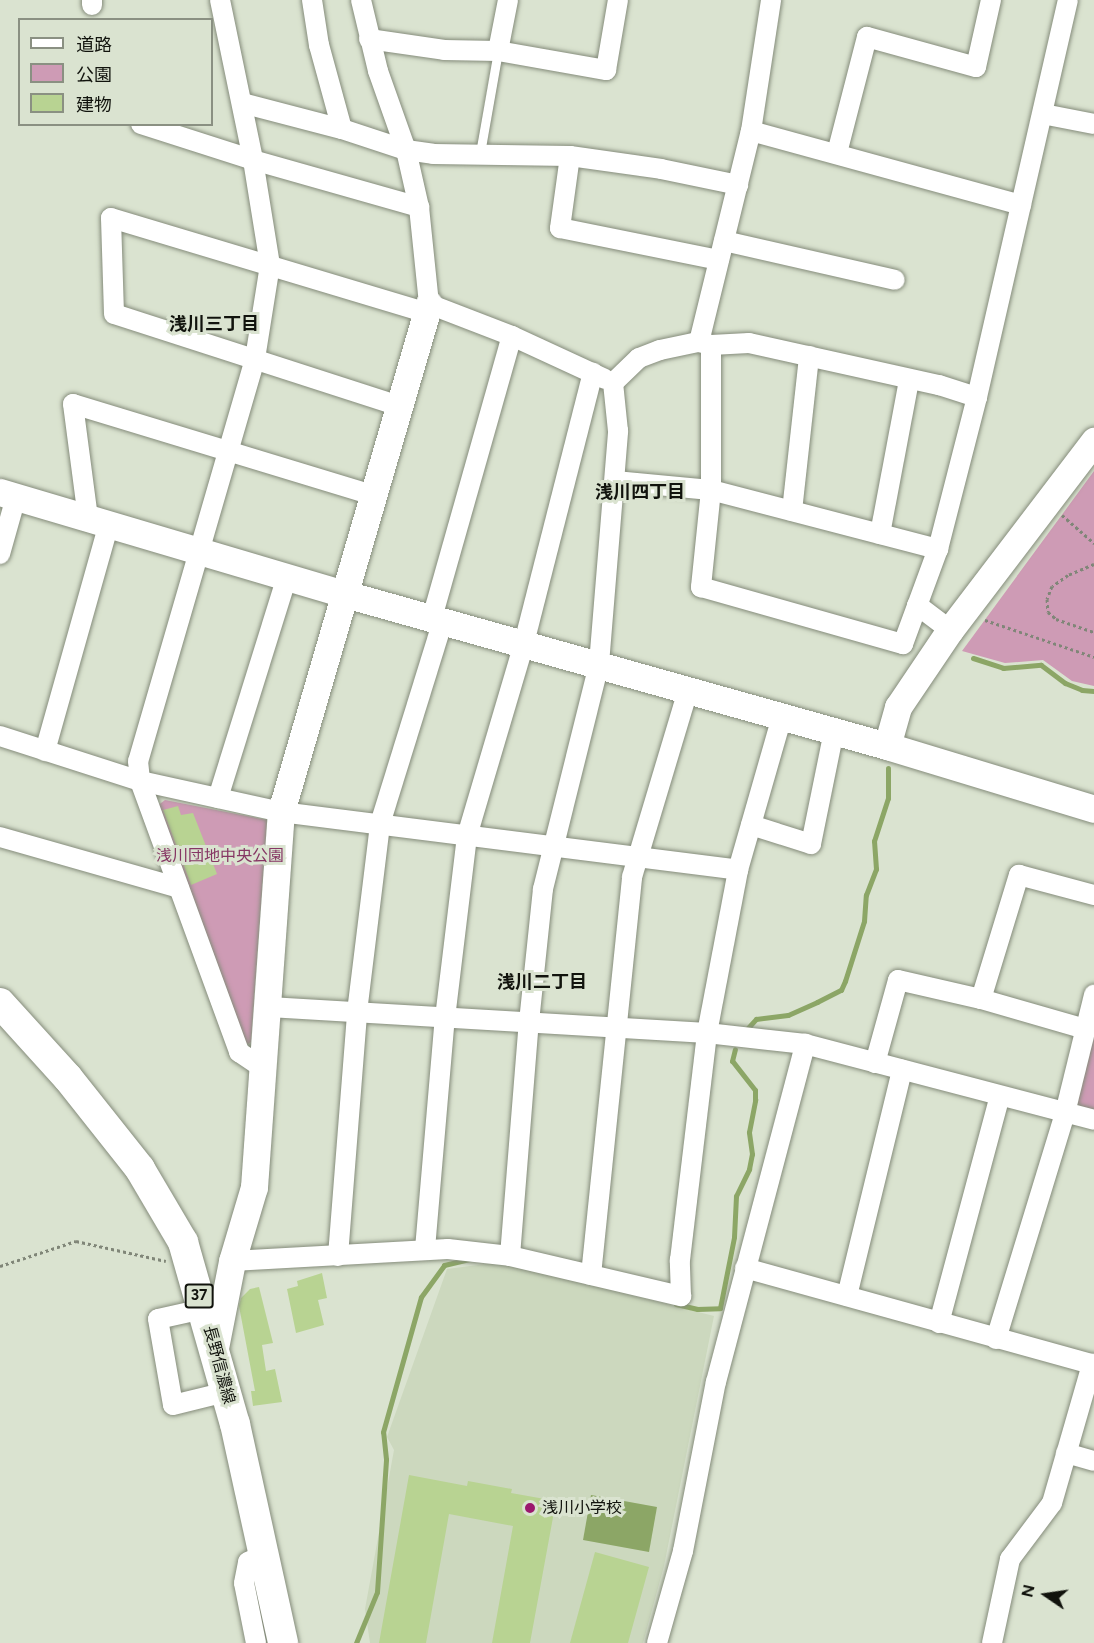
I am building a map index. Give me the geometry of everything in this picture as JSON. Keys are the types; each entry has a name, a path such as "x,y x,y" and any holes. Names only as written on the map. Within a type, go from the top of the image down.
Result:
{"main road":[{"name":"長野信濃線","path":"0,1003 68,1078 140,1169 183,1242 216,1348 283,1643"}],"street":[{"path":"220,0 253,160 270,265 255,359 138,761 140,781 239,1052 264,1069"},
{"path":"312,0 319,45 342,129"},
{"path":"216,1348 232,1261 254,1187 269,1007 281,812 428,308 419,207 406,150 369,39 361,0"},
{"path":"498,51 508,0"},
{"path":"369,39 444,50 498,51 606,70 618,0"},
{"path":"771,0 751,130 719,260 705,344 711,490 701,587 903,644 938,549 977,397 1068,0"},
{"path":"837,153 867,37 976,68 991,0"},
{"path":"242,103 342,129 406,150 433,154 570,156 660,169 738,185"},
{"path":"1043,114 1094,124"},
{"path":"147,126 253,160 419,207"},
{"path":"751,130 1021,205"},
{"path":"570,156 560,228 719,260"},
{"path":"399,406 114,314 111,218 428,308 512,336 613,383"},
{"path":"724,241 895,280"},
{"path":"338,1256 357,1012 380,825 512,336"},
{"path":"613,383 639,358 660,350 705,344 749,343 939,385 977,397"},
{"path":"792,511 809,356"},
{"path":"425,1249 445,1018 467,836 524,643 593,373"},
{"path":"880,534 909,380"},
{"path":"510,1256 529,1022 543,889 599,664 618,431 613,383"},
{"path":"45,751 98,521 73,404 373,495"},
{"path":"887,746 898,707 956,622 1094,441"},
{"path":"615,481 711,490 938,549"},
{"path":"0,554 8,495 345,594 887,746 1094,809"},
{"path":"218,798 287,577"},
{"path":"917,605 956,622"},
{"path":"591,1275 632,877 688,690"},
{"path":"232,1261 425,1249 510,1256 681,1296 680,1260 706,1033 738,870 782,717"},
{"path":"751,825 810,844 834,731"},
{"path":"0,736 140,781 281,812 738,870"},
{"path":"0,837 179,888"},
{"path":"981,999 1019,875 1094,895"},
{"path":"875,1063 898,980 981,999 1085,1029"},
{"path":"996,1339 1065,1113 1094,995"},
{"path":"269,1007 706,1033 805,1044 1094,1120"},
{"path":"657,1643 683,1551 716,1382 805,1044"},
{"path":"847,1296 902,1070"},
{"path":"939,1323 1000,1096"},
{"path":"745,1268 1093,1364 1052,1503 1010,1560 992,1643"},
{"path":"203,1309 158,1319 173,1405 226,1392"},
{"path":"1066,1453 1094,1461"},
{"path":"256,1643 244,1583 248,1562 264,1555"}],"lane":[{"path":"480,153 498,51"}],"path":[{"path":"1047,502 1094,543"},
{"path":"1094,564 1068,575 1052,586 1047,599 1048,612 1056,619 1094,632"},
{"path":"956,622 1094,657"},
{"path":"0,1266 76,1241 190,1268"}],"shaded area":[{"name":"浅川小学校","path":"501,1262 714,1316 664,1566 643,1643 370,1643 365,1609 394,1450 387,1437 447,1269"},
{"path":"591,1495 657,1507 649,1552 583,1540"}],"green space":[{"path":"1094,471 1094,686 1072,681 1043,660 1005,663 962,651"},
{"name":"浅川団地中央公園","path":"165,800 267,820 251,1042 248,1044 240,1042 156,807"},
{"path":"1094,1004 1094,1115 1069,1109"}],"building":[{"path":"178,806 181,815 193,813 217,874 191,885 163,810"},
{"path":"322,1273 327,1298 318,1300 324,1325 296,1333 287,1289 298,1286 297,1281"},
{"path":"259,1287 273,1343 262,1345 266,1371 275,1369 282,1402 253,1406 251,1391 255,1391 239,1306 241,1298 250,1289"},
{"path":"409,1475 467,1486 468,1481 512,1489 511,1493 556,1501 530,1643 492,1643 513,1526 449,1514 426,1643 379,1643"},
{"path":"595,1552 649,1567 628,1643 570,1643"}],"waterway":[{"path":"973,658 1003,668 1041,665 1065,683 1082,690 1094,691"},
{"path":"746,1030 756,1019 788,1015 841,990 864,921 866,895 876,869 874,841 888,798 888,768"},
{"path":"676,1304 697,1309 720,1308 734,1237 736,1196 749,1169 752,1154 749,1132 755,1090 732,1061 735,1049"},
{"path":"356,1643 377,1592 386,1459 383,1432 421,1297 444,1265 469,1259"}],"place":[{"name":"浅川小学校","path":"530,1508"}],"district":[{"name":"浅川三丁目","path":"214,324"},
{"name":"浅川四丁目","path":"640,492"},
{"name":"浅川二丁目","path":"542,982"}]}
